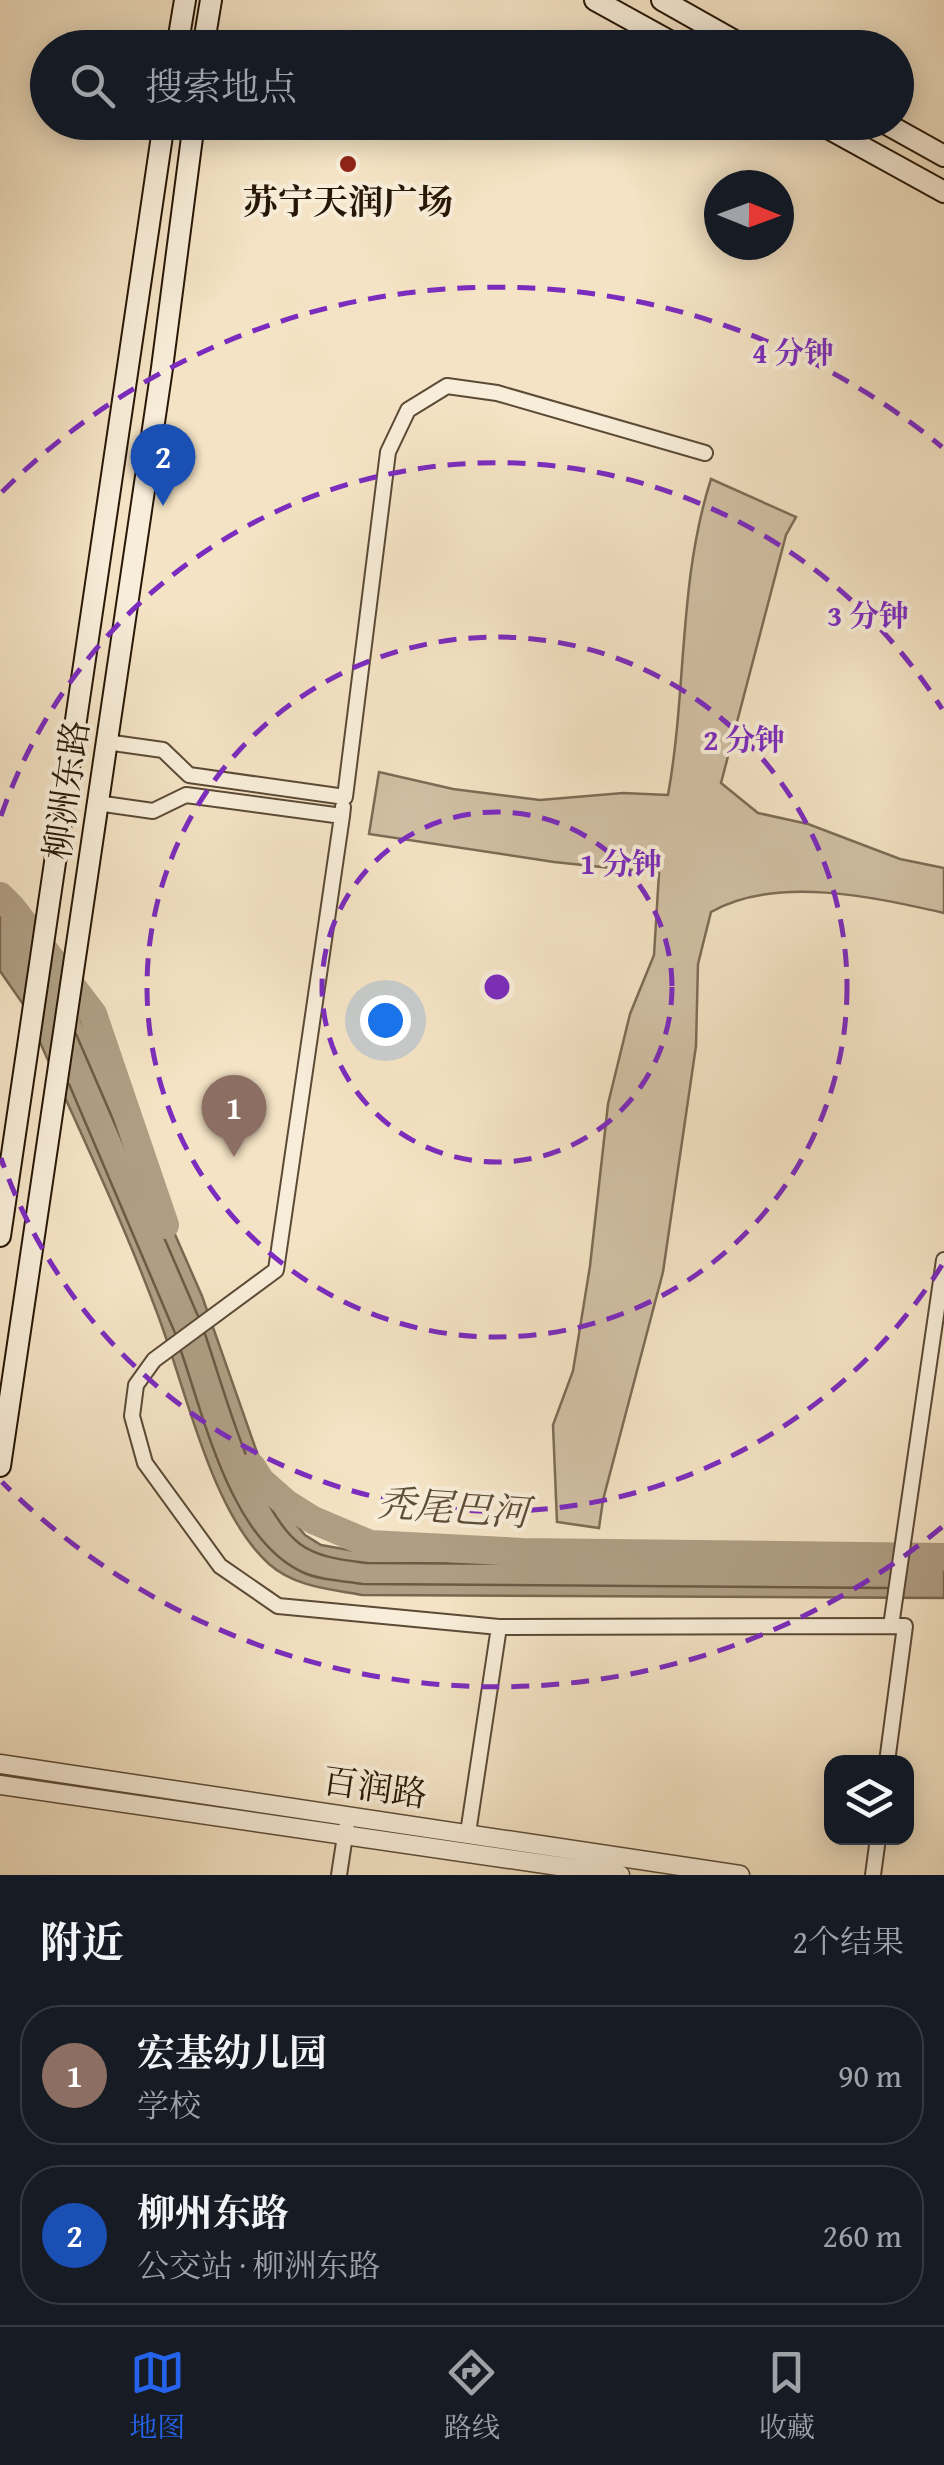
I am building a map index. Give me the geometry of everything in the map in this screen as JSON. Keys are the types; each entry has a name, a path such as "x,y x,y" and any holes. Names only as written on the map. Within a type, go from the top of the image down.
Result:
{"main road":[{"path":"178,30 183,0"},
{"path":"206,30 214,0"},
{"path":"595,0 649,30"},
{"path":"662,0 716,30"},
{"path":"914,139 944,156"},
{"name":"柳洲东路","path":"0,1236 161,140"},
{"name":"柳洲东路","path":"0,1466 162,368 192,140"},
{"path":"850,140 944,192"}],"street":[{"path":"705,453 497,393 447,386 408,410 388,452 345,797 276,1270 154,1360 136,1384 132,1416 145,1463 220,1566 278,1606 499,1627 892,1618 905,1626 889,1755"},
{"path":"106,742 163,750 190,775 345,797"},
{"path":"97,803 154,811 186,795 342,816"},
{"path":"892,1618 944,1260"},
{"path":"468,1833 499,1627"},
{"name":"百润路","path":"0,1764 620,1875"},
{"name":"百润路","path":"0,1785 347,1825 468,1833 740,1875"},
{"path":"339,1875 347,1825"},
{"path":"873,1875 877,1845"}],"shaded area":[{"path":"711,479 796,517 786,535 721,783 758,813 808,824 900,859 944,868 944,913 857,896 795,892 765,894 711,912 698,964 696,1046 663,1272 599,1528 557,1522 553,1425 573,1371 590,1266 608,1104 630,1014 654,955 659,873 554,862 369,834 379,772 453,789 540,800 623,793 668,795 693,557"}],"water":[{"path":"0,899 13,909 66,986 202,1296 261,1464 286,1512 305,1535 321,1545 366,1553 944,1557 944,1598 362,1595 313,1586 279,1572 248,1541 215,1480 125,1233 23,1004 0,971"}],"waterway":[{"name":"秃尾巴河","path":"0,896 93,1014 165,1225"},
{"name":"秃尾巴河","path":"252,1467 261,1481 286,1503 313,1520 370,1544 522,1552 944,1557"}],"place":[{"name":"苏宁天润广场","path":"348,164"},
{"name":"柳州东路","path":"163,506"},
{"name":"宏基幼儿园","path":"234,1157"}]}
